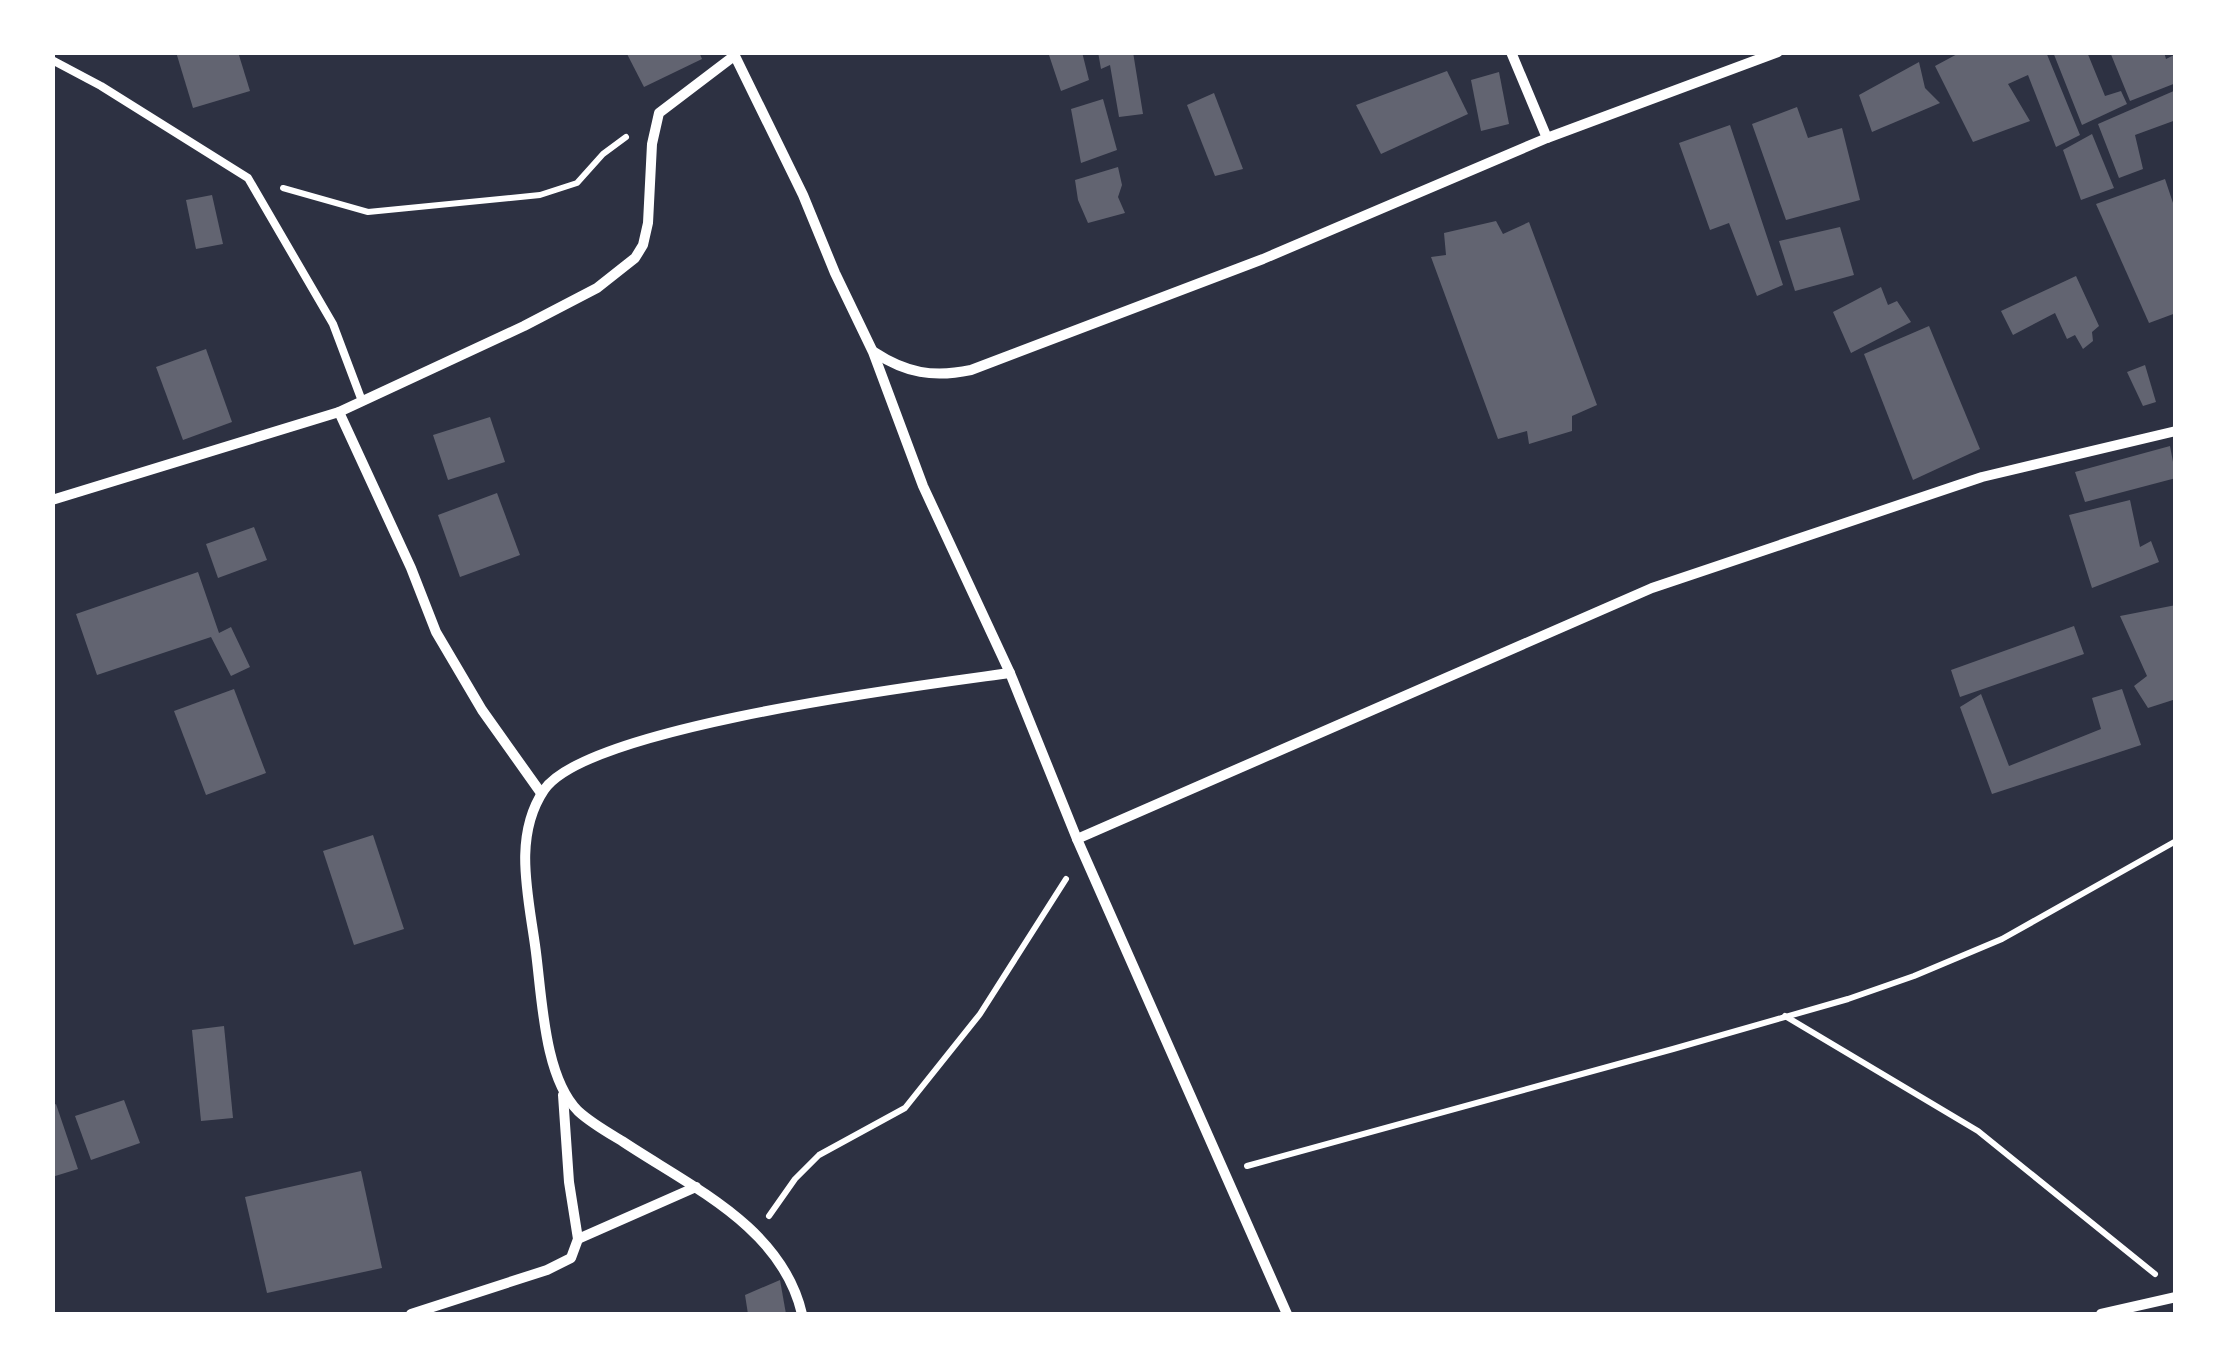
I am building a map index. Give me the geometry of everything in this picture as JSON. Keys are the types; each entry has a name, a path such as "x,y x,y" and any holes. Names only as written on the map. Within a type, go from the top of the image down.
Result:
{"street":[{"path":"1511,52 1546,138"},
{"path":"873,352 898,368 915,373 971,370 1263,259 1546,138 1778,52"},
{"path":"52,500 339,412 597,288 635,258 643,245 648,223 652,144 659,113 734,54 803,194 834,273 873,352 923,486 1010,673 1076,840 1287,1314"},
{"path":"339,412 436,632 482,710 541,793"},
{"path":"1076,840 1652,588 1982,477 2176,432"},
{"path":"410,1314 564,1263 574,1254 578,1239 569,1182 563,1094 548,1036 524,868 528,832 541,793 550,781 574,767 698,725 780,708 1010,673"},
{"path":"563,1094 594,1123 696,1186 756,1236 785,1267 802,1314"},
{"path":"578,1239 696,1186"},
{"path":"2101,1314 2176,1297"}],"lane":[{"path":"52,60 248,178 333,324 362,401"}],"path":[{"path":"248,178 368,212 540,195 577,182 603,154 659,113"},
{"path":"1225,1172 1599,1071 1897,982 2002,940 2176,841"},
{"path":"756,1236 795,1178 819,1154 905,1108 980,1014 1083,853"},
{"path":"1784,1015 1978,1131 2161,1279"}],"building":[{"path":"176,52 238,52 250,91 193,108"},
{"path":"626,52 699,52 702,59 644,87"},
{"path":"1048,52 1082,52 1089,80 1061,91"},
{"path":"1098,52 1133,52 1143,114 1119,117 1110,65 1101,69"},
{"path":"1961,52 2046,52 2080,135 2056,147 2028,75 2008,84 2030,121 1973,142 1935,66"},
{"path":"2053,52 2087,52 2105,96 2121,91 2127,104 2082,125"},
{"path":"2110,52 2164,52 2166,59 2176,54 2176,83 2130,101"},
{"path":"1919,62 1925,88 1940,103 1872,132 1859,95"},
{"path":"1447,71 1468,114 1381,154 1356,105"},
{"path":"1499,72 1509,124 1481,131 1471,80"},
{"path":"2176,90 2176,120 2135,135 2143,169 2119,178 2098,124"},
{"path":"1214,93 1243,169 1215,176 1187,105"},
{"path":"1103,99 1117,150 1081,163 1071,109"},
{"path":"1797,107 1808,138 1842,128 1860,200 1786,220 1752,124"},
{"path":"1730,125 1783,285 1757,296 1729,223 1710,230 1679,143"},
{"path":"2092,134 2114,188 2081,200 2063,150"},
{"path":"1118,167 1122,185 1118,197 1125,213 1088,223 1075,180"},
{"path":"2165,179 2176,212 2176,313 2149,323 2096,204"},
{"path":"212,195 223,244 196,249 186,200"},
{"path":"1496,221 1503,234 1529,222 1597,405 1572,416 1572,431 1529,444 1527,431 1498,439 1431,257 1446,255 1444,233"},
{"path":"1840,227 1854,275 1795,291 1779,241"},
{"path":"2076,276 2099,326 2092,332 2093,341 2083,349 2075,335 2067,339 2055,313 2013,335 2001,311"},
{"path":"1881,287 1888,305 1897,301 1911,322 1851,353 1833,312"},
{"path":"1929,326 1980,449 1913,480 1864,354"},
{"path":"206,349 232,422 183,440 156,367"},
{"path":"2145,365 2156,402 2143,406 2127,372"},
{"path":"490,417 505,462 448,480 433,435"},
{"path":"2170,446 2176,478 2085,502 2075,472"},
{"path":"497,493 520,555 460,577 438,515"},
{"path":"2130,500 2140,547 2151,541 2159,562 2092,588 2069,515"},
{"path":"254,527 267,560 218,578 206,544"},
{"path":"198,572 219,633 231,627 250,667 231,676 211,637 97,675 76,614"},
{"path":"2176,605 2176,699 2148,708 2134,686 2147,676 2120,616"},
{"path":"2074,626 2084,654 1960,697 1951,670"},
{"path":"234,689 266,773 206,795 174,711"},
{"path":"2122,689 2141,745 1992,794 1960,707 1981,694 2009,766 2101,729 2092,698"},
{"path":"373,835 404,929 354,945 323,851"},
{"path":"224,1026 233,1118 201,1121 192,1030"},
{"path":"124,1100 140,1143 91,1160 75,1116"},
{"path":"56,1104 78,1169 52,1177 52,1106"},
{"path":"361,1171 382,1268 267,1293 245,1197"},
{"path":"780,1280 786,1314 748,1314 745,1295"}]}
